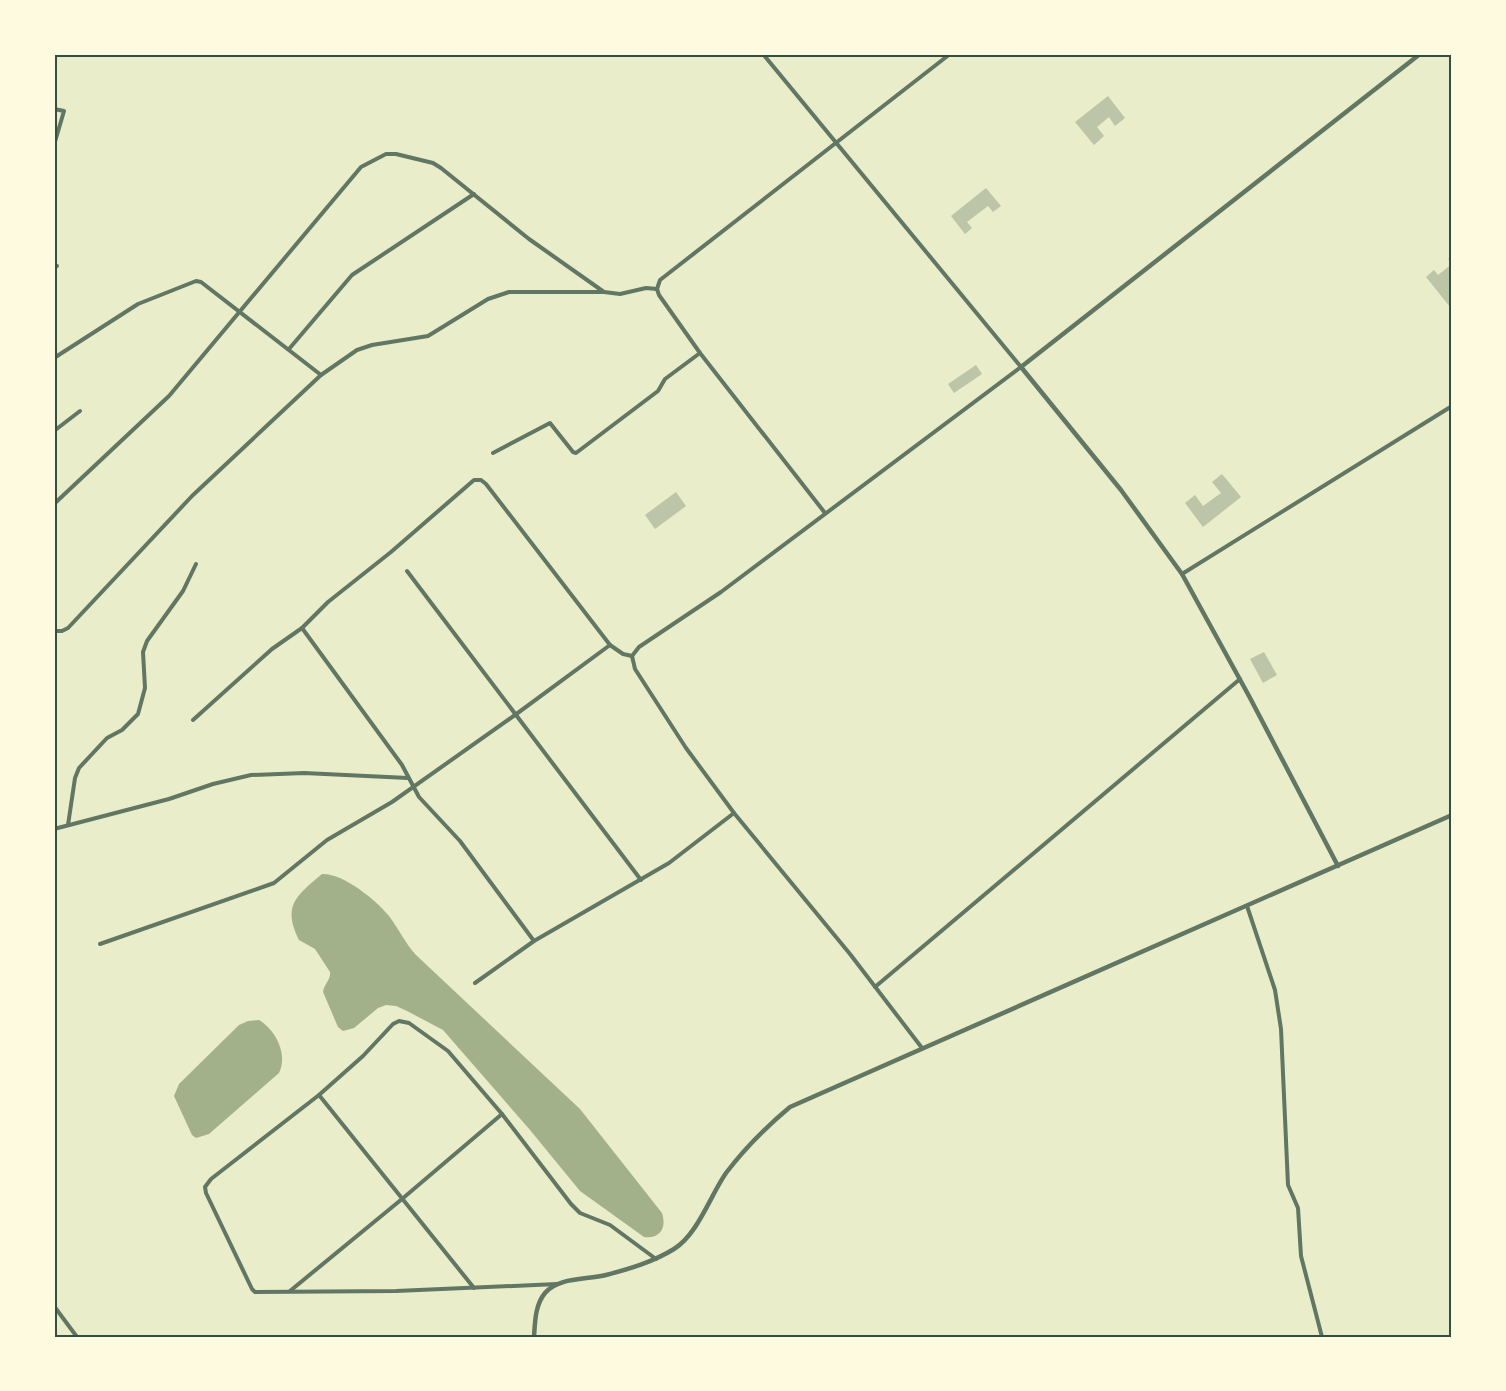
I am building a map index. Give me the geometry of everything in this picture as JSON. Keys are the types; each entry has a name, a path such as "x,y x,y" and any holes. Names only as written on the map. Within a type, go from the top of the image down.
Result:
{"street":[{"path":"763,54 1121,490 1182,574 1338,866"},
{"path":"825,513 700,353 657,289 660,280 950,54"},
{"path":"632,656 639,647 721,592 1021,367 1420,54"},
{"path":"54,109 64,111 54,144"},
{"path":"54,504 169,396 361,167 378,157 396,154 433,163 529,239 604,292"},
{"path":"289,349 352,275 474,194"},
{"path":"54,358 138,304 196,281 201,282 321,375"},
{"path":"54,631 68,628 192,495 321,375 357,350 372,345 418,339 436,332 498,295 521,291 620,294 646,288 657,289"},
{"path":"493,453 550,423 576,453 658,391 665,379 700,353"},
{"path":"1182,574 1452,406"},
{"path":"54,431 80,411"},
{"path":"193,720 272,649 302,628 328,602 391,552 474,480 481,480 486,484 610,645 623,654 632,656"},
{"path":"68,825 75,778 79,768 107,738 122,730 138,714 145,688 143,652 147,641 183,591 196,564"},
{"path":"407,571 641,880"},
{"path":"302,628 402,765 412,786 430,810 460,841 534,941"},
{"path":"100,944 274,883 327,840 392,802 610,645"},
{"path":"632,656 635,669 686,748 734,813 922,1048"},
{"path":"875,987 1240,679"},
{"path":"54,829 251,775 304,773 408,778"},
{"path":"475,983 534,941 669,863 734,813"},
{"path":"656,1259 610,1225 580,1213 502,1114 441,1044 409,1023 399,1020 319,1095 211,1179 206,1187 206,1193 255,1292 475,1288 558,1284 603,1276 656,1259 677,1247 701,1217 726,1174 763,1130 790,1107 1452,815"},
{"path":"1247,906 1275,990 1281,1029 1288,1185 1298,1208 1301,1256 1322,1337"},
{"path":"319,1095 475,1288"},
{"path":"289,1291 502,1114"},
{"path":"534,1337 536,1310 545,1293 558,1284"},
{"path":"54,1306 77,1337"}],"shaded area":[{"path":"322,874 340,878 376,903 389,916 416,955 580,1109 662,1213 664,1223 658,1234 644,1237 580,1191 443,1030 396,1006 386,1005 378,1008 354,1028 343,1031 338,1027 323,992 330,972 315,949 299,940 292,918 294,902"},
{"path":"259,1020 271,1030 279,1044 282,1059 279,1073 209,1134 196,1138 192,1135 174,1096 179,1084 239,1025"}],"building":[{"path":"1108,96 1125,118 1115,126 1109,117 1097,127 1104,136 1094,145 1075,122"},
{"path":"986,188 1001,206 993,212 988,206 967,222 972,228 965,234 951,216"},
{"path":"1452,264 1452,287 1449,290 1452,294 1452,306 1450,307 1426,277 1434,270 1438,275"},
{"path":"976,365 982,374 954,393 948,384"},
{"path":"1222,474 1241,497 1203,527 1185,503 1195,495 1203,506 1221,493 1212,482"},
{"path":"676,492 686,506 655,529 645,515"},
{"path":"1264,652 1277,675 1263,683 1250,659"}]}
